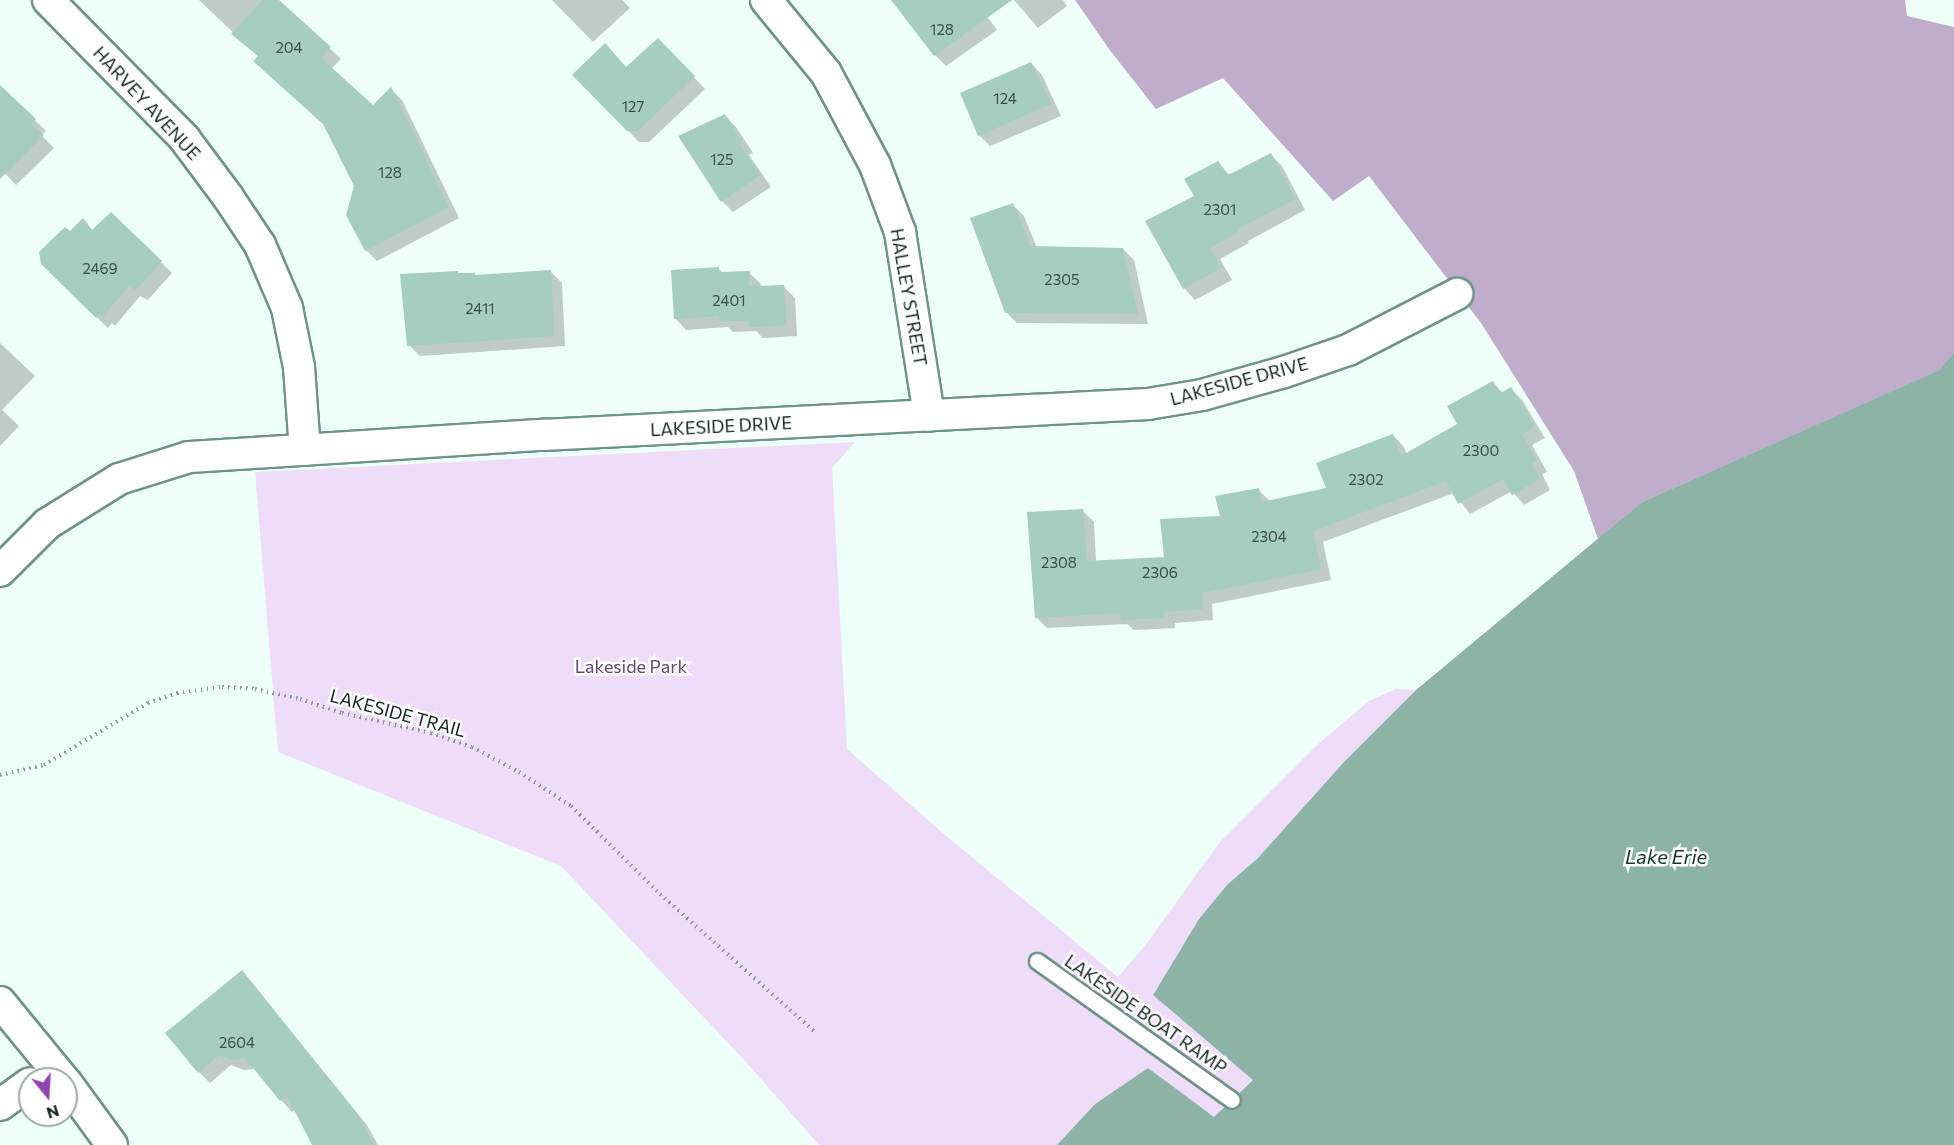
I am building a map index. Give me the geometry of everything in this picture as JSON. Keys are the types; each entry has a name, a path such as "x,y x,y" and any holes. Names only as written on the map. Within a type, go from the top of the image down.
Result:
{"street":[{"name":"HARVEY AVENUE","path":"48,0 184,138 260,245 289,317 299,367 305,450"},
{"name":"HALLEY STREET","path":"766,0 785,20 826,73 875,165 900,232 929,416"},
{"name":"LAKESIDE DRIVE","path":"0,571 47,524 119,479 189,457 1148,404 1202,395 1284,372 1348,350 1457,294"},
{"path":"0,1002 43,1067"},
{"path":"0,1106 18,1096"},
{"path":"78,1108 112,1145"}],"lane":[{"name":"LAKESIDE BOAT RAMP","path":"1037,961 1232,1100"}],"path":[{"name":"LAKESIDE TRAIL","path":"0,775 15,774 44,765 148,703 177,693 222,687 255,689 300,699 342,713 431,733 472,747 519,772 571,806 660,894 814,1031"}],"green space":[{"name":"Lakeside Park","path":"855,442 832,468 847,749 945,835 1118,977 1148,942 1219,843 1316,746 1369,701 1396,689 1416,690 1344,762 1258,858 1227,885 1199,919 1153,994 1253,1079 1214,1118 1148,1068 1095,1104 1057,1145 819,1145 746,1062 561,866 278,752 255,472"}],"shaded area":[{"path":"1075,0 1905,0 1907,16 1954,27 1954,352 1941,370 1642,502 1598,539 1574,471 1481,323 1369,176 1333,201 1223,78 1156,109 1109,49"}],"water":[{"name":"Lake Erie","path":"1954,352 1954,1145 1057,1145 1095,1104 1148,1068 1214,1117 1253,1080 1153,995 1199,919 1227,885 1258,858 1344,762 1416,690 1642,502 1940,370"}],"building":[{"path":"263,0 279,0 331,47 321,58 373,105 391,87 449,207 365,251 346,215 354,186 323,124 253,61 258,56 231,34"},
{"path":"891,0 1012,0 934,56"},
{"path":"658,38 695,76 638,131 627,131 572,75 605,43 626,67"},
{"path":"1031,62 1051,104 978,136 960,93"},
{"path":"0,85 36,119 31,124 44,135 0,179"},
{"path":"725,114 742,141 739,144 761,175 721,202 678,136"},
{"path":"1271,153 1295,199 1238,229 1238,232 1210,248 1221,268 1183,289 1145,221 1194,196 1184,179 1218,161 1228,175"},
{"path":"1013,203 1030,246 1123,248 1138,314 1005,313 970,218"},
{"path":"111,212 162,261 136,290 129,286 103,316 100,313 96,318 41,264 39,252 65,227 70,231 83,218 92,230"},
{"path":"719,267 719,272 750,271 749,286 784,285 786,325 750,327 749,321 720,321 719,316 674,319 671,270"},
{"path":"551,270 554,336 407,346 400,274 458,271 458,273 475,273 475,275"},
{"path":"1493,381 1501,393 1511,387 1535,426 1522,434 1537,461 1532,463 1540,479 1512,495 1503,479 1458,504 1446,481 1313,531 1321,569 1202,593 1203,609 1164,612 1164,618 1121,620 1120,613 1035,618 1027,512 1083,509 1087,561 1164,557 1160,519 1220,516 1215,496 1259,488 1262,502 1326,488 1316,463 1393,434 1401,456 1457,424 1447,406"},
{"path":"242,970 356,1112 374,1145 312,1145 287,1096 280,1101 245,1058 232,1060 219,1055 198,1073 165,1033"}]}
